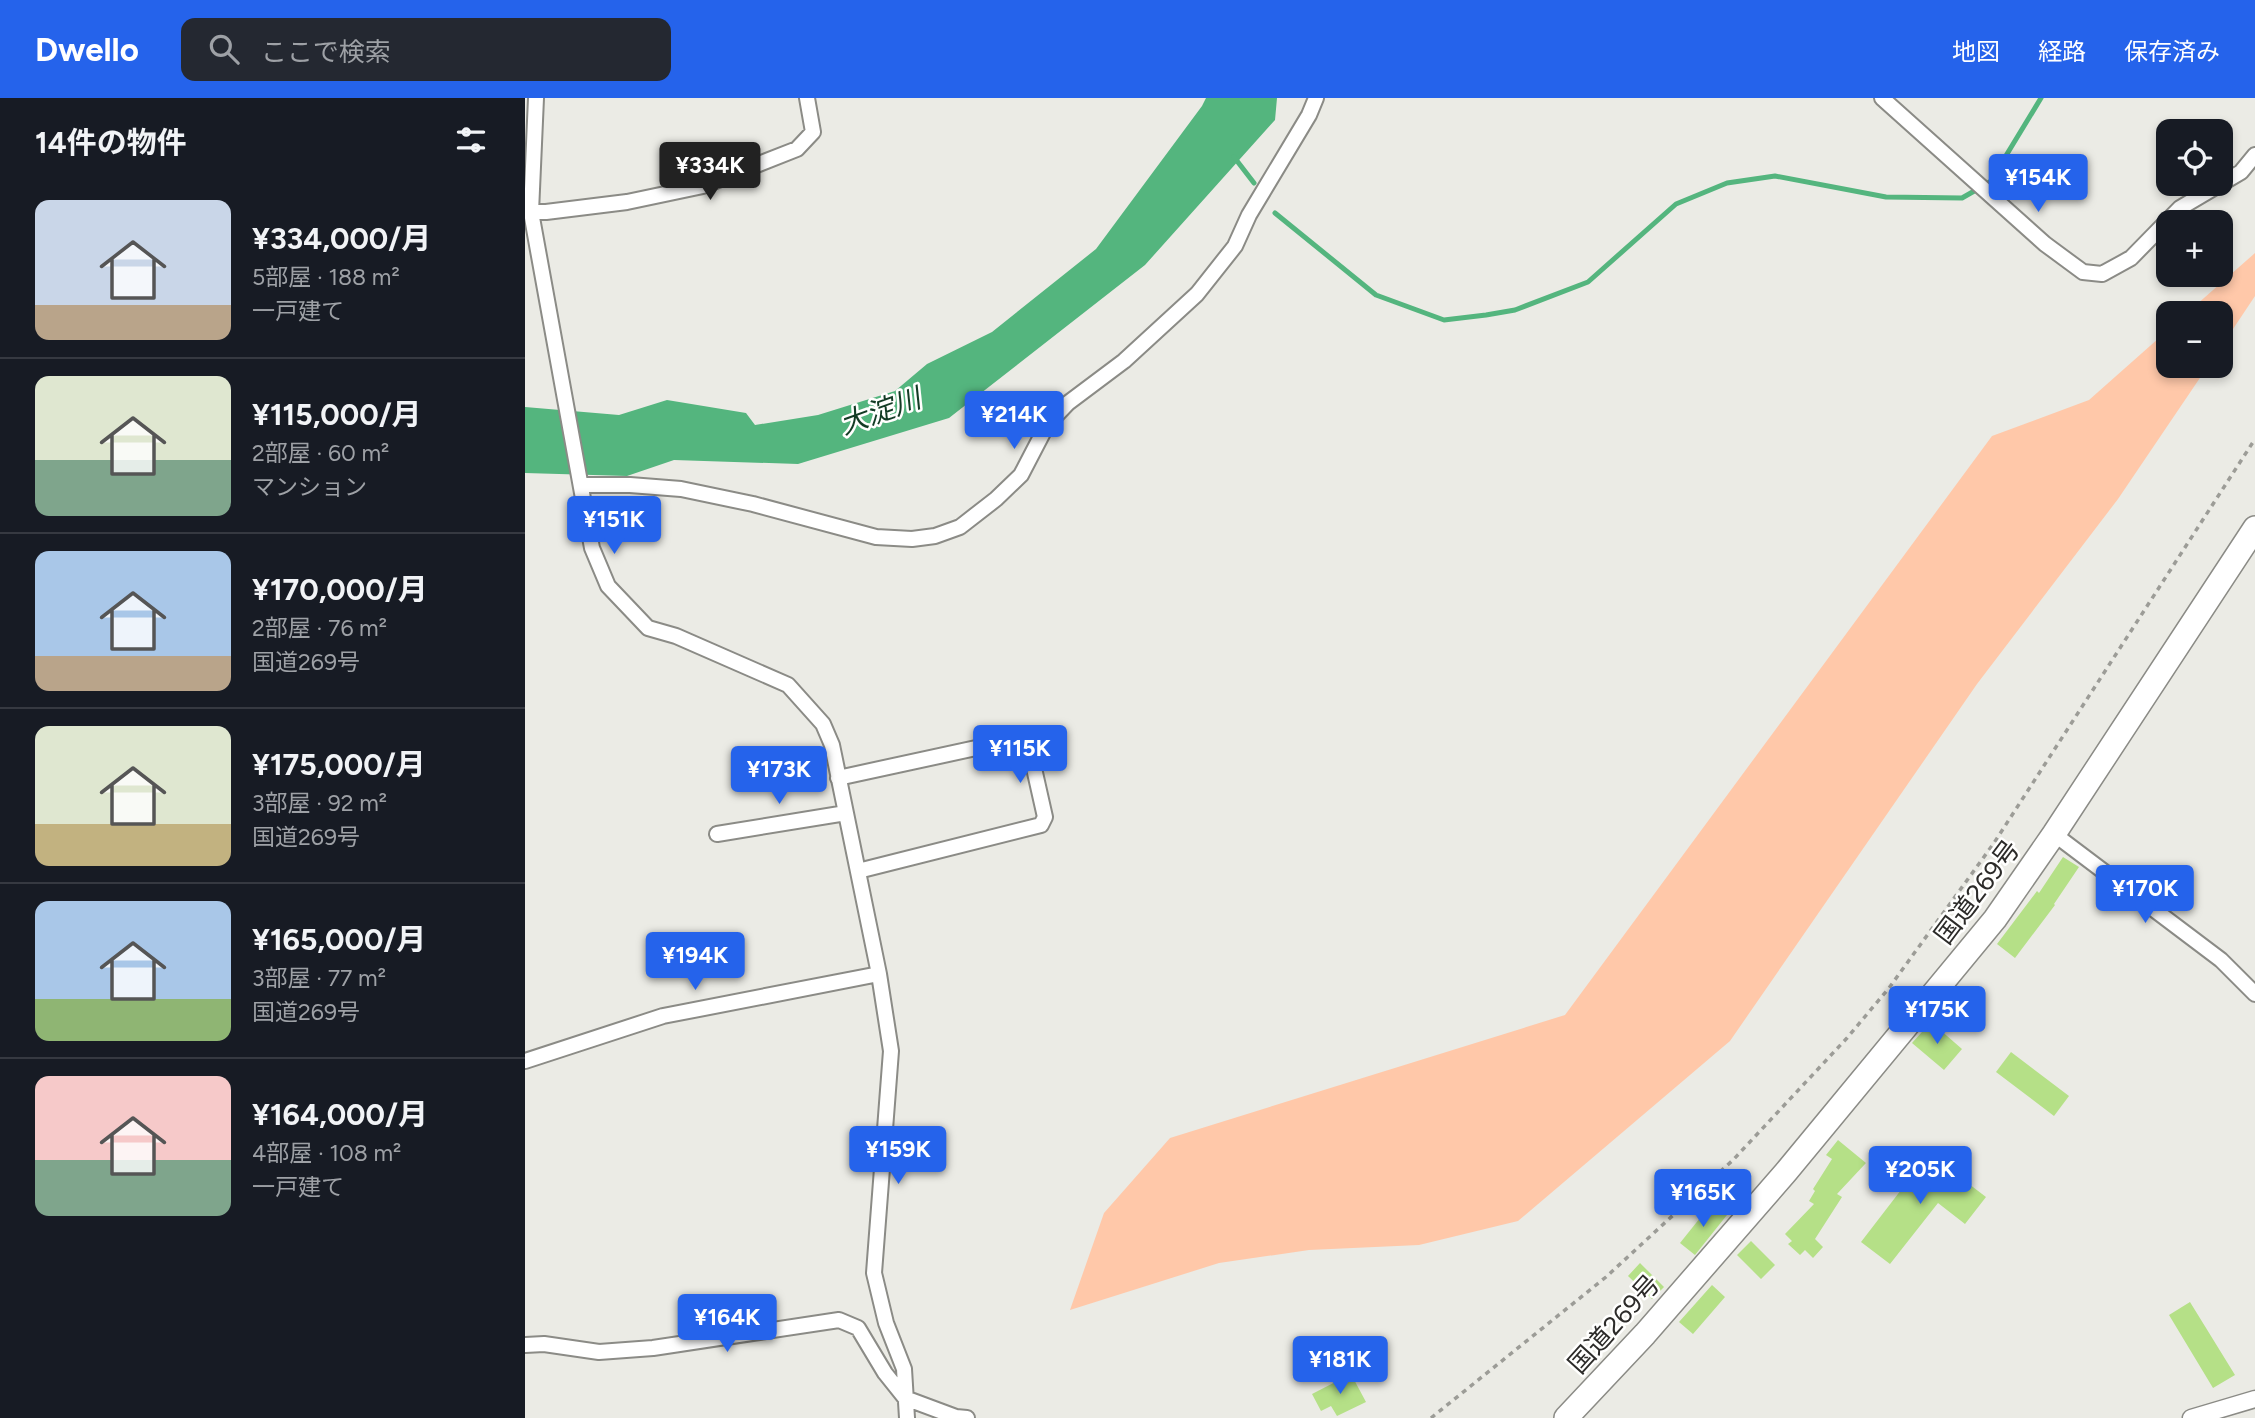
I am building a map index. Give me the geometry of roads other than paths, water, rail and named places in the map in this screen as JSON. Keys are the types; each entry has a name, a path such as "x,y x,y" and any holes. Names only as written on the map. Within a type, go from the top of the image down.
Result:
{"highway":[{"name":"国道269号","path":"1566,1418 1645,1334 1786,1172 1995,919 2055,834 2255,528"}],"street":[{"path":"536,98 528,211 592,548 608,586 648,628 676,636 788,685 823,724 832,745 879,974 891,1051 874,1273 886,1322 904,1369 908,1418"},
{"path":"528,211 546,212 627,202 703,187 797,149 813,132 807,98"},
{"path":"581,485 681,489 754,504 876,537 912,539 935,536 960,527 1021,475 1047,425 1069,403 1124,361 1197,294 1235,246 1249,215 1309,115 1316,98"},
{"path":"1882,98 2045,244 2083,272 2102,274 2131,258 2180,208 2241,172 2255,155"},
{"path":"838,778 1022,737 1029,746 1045,817 1041,825 858,871"},
{"path":"717,834 846,813"},
{"path":"2055,834 2221,960 2255,994"},
{"path":"525,1061 663,1016 879,974"},
{"path":"525,1345 544,1344 599,1352 653,1348 839,1320 857,1328 885,1373 905,1398 956,1417 967,1418"},
{"path":"2191,1418 2255,1399"}],"water":[{"name":"大淀川","path":"1206,98 1277,98 1275,120 1145,265 949,418 798,464 674,460 627,476 525,473 525,407 619,415 667,400 746,413 755,425 818,415 895,391 927,364 992,332 1096,249"}],"waterway":[{"path":"1275,213 1376,295 1444,320 1486,315 1515,310 1588,282 1676,204 1727,183 1775,176 1886,197 1962,198 1990,182 2041,98"},
{"path":"1234,157 1254,183"}]}
